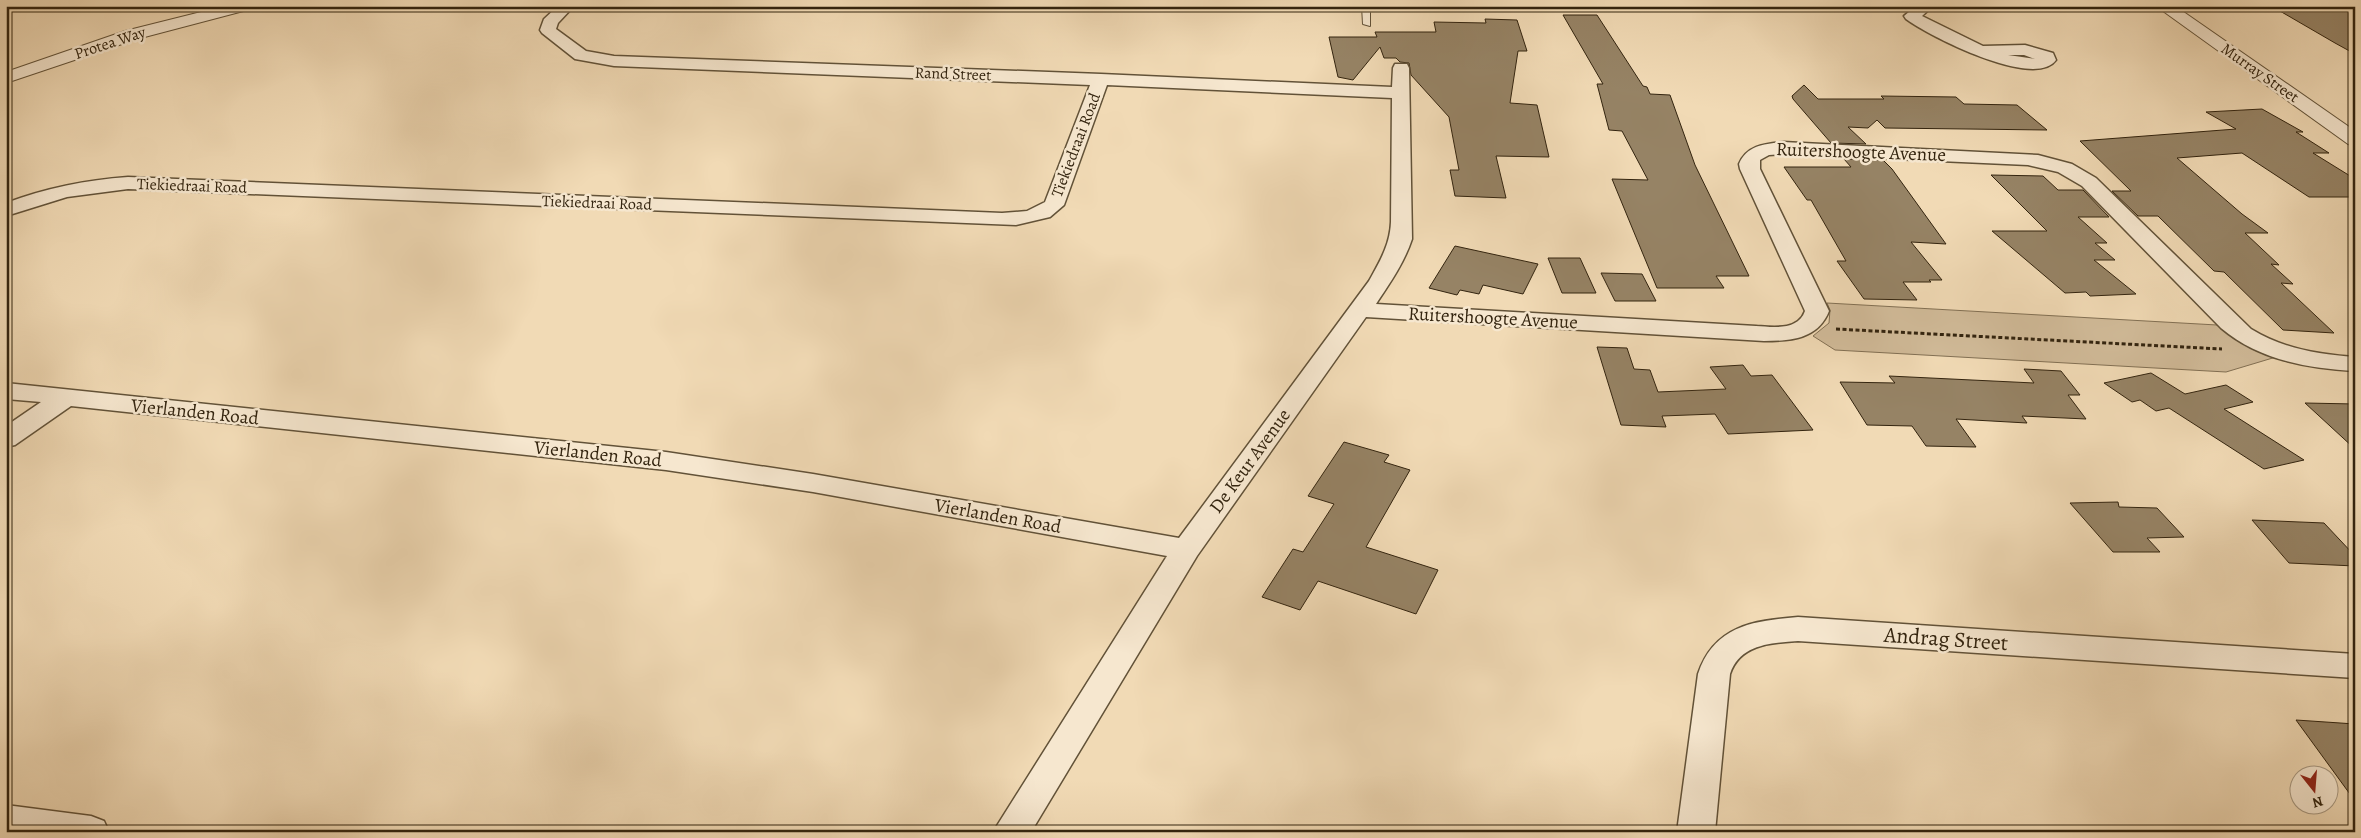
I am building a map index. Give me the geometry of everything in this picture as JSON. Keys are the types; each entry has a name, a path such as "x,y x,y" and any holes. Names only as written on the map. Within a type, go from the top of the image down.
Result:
{"street":[{"name":"Protea Way","path":"6,78 114,40 245,6"},
{"name":"Rand Street","path":"567,6 550,22 548,30 581,55 601,59 1101,79 1400,80"},
{"path":"1926,6 1912,16 1983,51"},
{"name":"Murray Street","path":"2164,6 2355,140"},
{"name":"Tiekiedraai Road","path":"6,210 73,188 128,183 983,218 1027,218 1046,211 1054,205 1101,79"},
{"name":"De Keur Avenue","path":"1011,832 1186,549 1361,310 1392,260 1401,239 1400,80"},
{"name":"Ruitershoogte Avenue","path":"1361,310 1774,334 1787,333 1808,326 1816,319 1817,311 1750,168 1749,164 1753,156 1764,150 1792,148 2019,158 2064,168 2089,182 2229,324 2247,337 2275,350 2301,358 2355,364"},
{"name":"Vierlanden Road","path":"6,391 63,399 692,464 813,482 1186,549"},
{"path":"6,439 63,399"},
{"name":"Andrag Street","path":"1696,832 1714,674 1722,656 1734,644 1769,631 1798,629 2355,666"},
{"path":"6,821 91,832"}],"lane":[{"path":"1366,6 1367,24"}],"path":[{"path":"1808,326 2226,349"}],"shaded area":[{"path":"1827,303 2217,325 2239,341 2276,357 2226,372 1835,350 1813,336 1829,323 1830,310"}],"building":[{"path":"2273,7 2355,11 2355,54 2335,43"},
{"path":"1563,15 1597,15 1650,94 1670,95 1695,165 1749,276 1716,276 1724,288 1657,288 1612,179 1648,180 1622,131 1609,130 1597,84 1603,84"},
{"path":"1485,19 1517,20 1527,51 1518,51 1510,103 1537,105 1549,157 1496,156 1506,198 1455,196 1450,170 1459,170 1449,117 1411,75 1409,63 1400,62 1396,58 1384,58 1380,47 1353,80 1338,77 1329,37 1377,37 1375,32 1436,32 1434,22 1486,23"},
{"path":"1804,85 1818,99 1884,99 1881,96 1956,97 1964,104 2017,105 2047,130 1885,128 1877,120 1868,128 1848,127 1866,144 1831,143 1793,99 1792,96"},
{"path":"2262,109 2303,132 2296,132 2329,153 2313,153 2355,179 2355,197 2309,197 2242,153 2177,158 2242,214 2268,233 2245,233 2279,265 2271,264 2293,284 2281,283 2334,333 2283,330 2224,272 2214,271 2158,216 2138,216 2112,191 2131,191 2080,141 2236,129 2206,112"},
{"path":"1844,159 1883,160 1892,169 1946,244 1911,242 1942,280 1903,282 1917,300 1864,299 1837,261 1846,261 1811,200 1807,200 1784,167 1851,167"},
{"path":"1991,175 2043,176 2058,190 2083,190 2109,217 2078,217 2107,243 2095,243 2115,260 2094,260 2136,294 2090,296 2086,292 2065,293 1992,231 2047,231"},
{"path":"1455,246 1538,264 1523,294 1483,285 1479,294 1460,290 1457,295 1429,288"},
{"path":"1548,258 1580,258 1596,293 1562,293"},
{"path":"1601,273 1642,274 1656,301 1615,301"},
{"path":"1597,347 1627,348 1634,369 1650,370 1658,392 1726,389 1710,367 1743,365 1751,376 1772,375 1813,430 1728,434 1715,414 1662,416 1666,427 1621,425"},
{"path":"2024,369 2061,371 2080,395 2068,395 2086,419 2022,416 2027,423 1956,419 1976,447 1926,446 1912,426 1867,425 1840,382 1895,383 1889,376 2034,383"},
{"path":"2151,373 2185,394 2226,385 2253,402 2224,409 2304,460 2264,469 2169,408 2156,411 2140,400 2132,402 2104,383"},
{"path":"2305,403 2355,404 2355,449"},
{"path":"1344,442 1389,455 1384,462 1410,470 1366,547 1438,570 1416,614 1318,581 1300,610 1262,597 1293,549 1303,552 1334,504 1308,496"},
{"path":"2118,502 2119,507 2157,508 2184,537 2147,538 2160,552 2113,552 2070,503"},
{"path":"2252,520 2324,523 2355,556 2355,566 2289,563"},
{"path":"2296,720 2355,724 2355,801 2338,778 2338,766 2330,766"}]}
